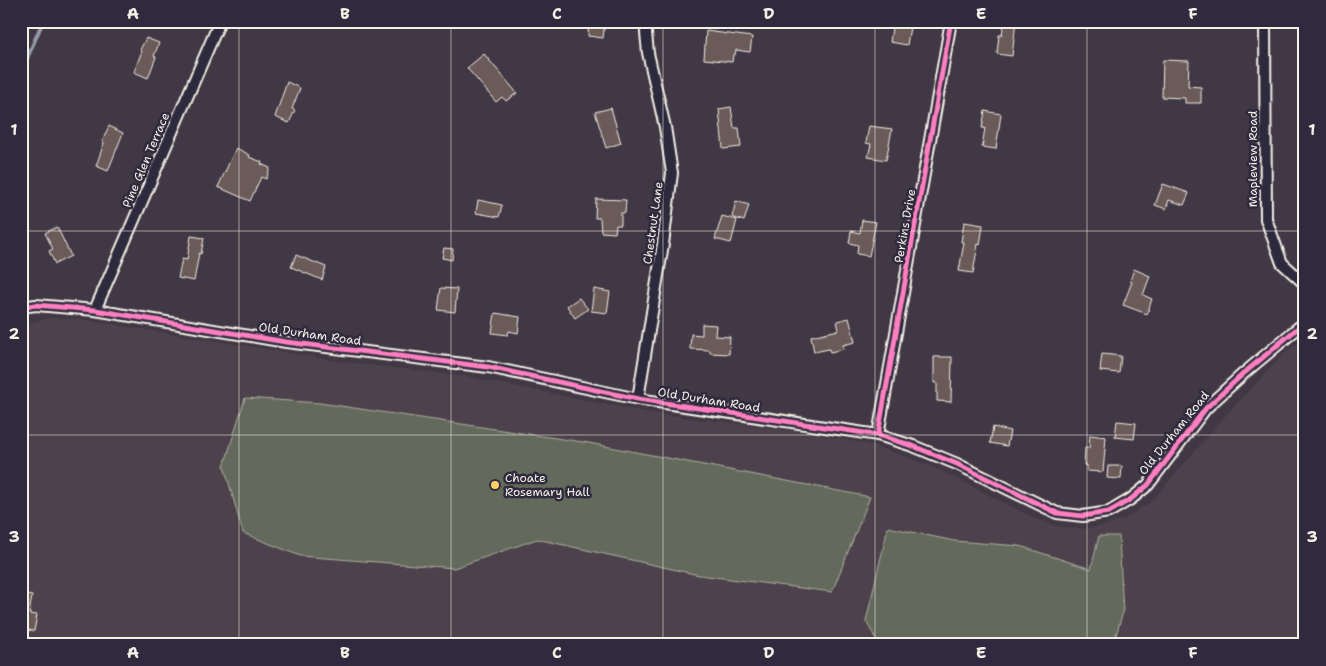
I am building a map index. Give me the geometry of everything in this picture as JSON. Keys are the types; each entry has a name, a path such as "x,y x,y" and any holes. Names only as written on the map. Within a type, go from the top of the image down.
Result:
{"street":[{"name":"Pine Glen Terrace","path":"95,310 220,21"},
{"name":"Chestnut Lane","path":"638,399 663,244 672,173 665,126 648,53 646,21"},
{"name":"Perkins Drive","path":"878,435 951,21"},
{"name":"Mapleview Road","path":"1265,21 1266,219 1282,263 1305,284"},
{"name":"Old Durham Road","path":"21,307 36,305 95,310 286,342 488,367 638,399 878,435 913,446 956,464 1057,513 1083,516 1109,512 1131,499 1148,485 1206,408 1305,322"}],"shaded area":[{"name":"Choate Rosemary Hall","path":"52,318 80,319 345,362 469,377 644,412 804,432 867,444 940,470 1036,519 1057,526 1080,529 1102,526 1124,519 1152,501 1226,415 1286,352 1305,337 1305,645 21,645 21,324"}],"green space":[{"path":"245,398 320,403 589,443 870,497 832,592 699,575 537,539 454,568 300,556 243,533 224,466"},
{"path":"888,527 954,541 1020,546 1091,569 1099,536 1119,536 1123,612 1113,645 879,645 866,621"}],"building":[{"path":"589,21 605,21 603,38 588,36"},
{"path":"893,21 911,21 907,45 890,42"},
{"path":"1004,21 1016,21 1012,56 997,54 999,35 1002,35"},
{"path":"706,31 752,37 750,52 736,50 732,62 704,59"},
{"path":"146,38 159,43 148,78 134,72 142,51 140,50"},
{"path":"484,54 517,93 506,101 502,97 496,102 467,68"},
{"path":"1163,60 1189,61 1188,86 1201,87 1201,103 1185,103 1185,98 1162,97"},
{"path":"287,82 300,88 292,109 295,110 289,123 275,117"},
{"path":"731,107 734,128 739,128 741,147 723,149 719,109"},
{"path":"611,108 621,143 606,148 595,112"},
{"path":"985,111 1001,114 996,149 982,147 985,128 982,128"},
{"path":"109,126 123,133 108,171 96,166 104,143 102,142"},
{"path":"869,126 892,129 886,160 868,157 871,144 866,143"},
{"path":"236,148 270,168 266,179 261,177 250,201 218,187"},
{"path":"1163,184 1189,193 1184,205 1169,200 1166,209 1155,205"},
{"path":"596,199 626,200 625,213 621,213 621,225 616,225 615,233 601,232 600,218 595,218"},
{"path":"478,200 502,205 499,217 476,213"},
{"path":"736,201 749,205 744,221 732,217"},
{"path":"722,216 737,220 731,243 715,239"},
{"path":"862,220 876,222 869,256 857,254 858,245 849,243 851,231 860,233"},
{"path":"964,222 983,225 973,273 959,271 964,242 961,242"},
{"path":"57,227 71,256 55,264 49,251 53,249 45,233"},
{"path":"191,236 204,238 194,281 178,278 182,259 187,260"},
{"path":"444,248 453,249 452,260 442,258"},
{"path":"296,255 326,267 322,280 291,267"},
{"path":"1134,269 1150,276 1143,295 1152,299 1147,314 1123,305 1132,282 1130,281"},
{"path":"441,288 457,289 455,312 438,310"},
{"path":"594,289 610,292 607,313 591,311"},
{"path":"579,298 588,309 575,318 567,306"},
{"path":"495,313 520,317 518,333 509,331 508,335 492,333"},
{"path":"849,318 855,342 843,345 844,349 830,352 829,349 814,352 811,336 839,330 837,321"},
{"path":"702,324 716,325 715,336 730,337 729,354 710,353 710,350 690,349 691,334 702,335"},
{"path":"1102,354 1121,356 1119,373 1100,371"},
{"path":"934,357 952,357 951,402 937,401 937,383 934,383"},
{"path":"1117,421 1136,423 1134,439 1115,437"},
{"path":"993,427 1010,431 1007,446 990,443"},
{"path":"1090,435 1106,437 1103,472 1087,471 1087,465 1084,465 1085,448 1089,448"},
{"path":"1108,466 1122,466 1121,479 1107,478"},
{"path":"21,594 32,596 29,614 37,615 34,631 21,629"}],"waterway":[{"path":"21,79 28,56 43,21"}],"cycle path":[{"path":"878,435 951,21"},
{"path":"21,307 36,305 95,310 286,342 488,367 638,399 878,435 913,446 957,464 1057,513 1083,516 1109,512 1131,499 1148,485 1206,408 1305,322"}],"place":[{"name":"Choate Rosemary Hall","path":"495,485"}]}
